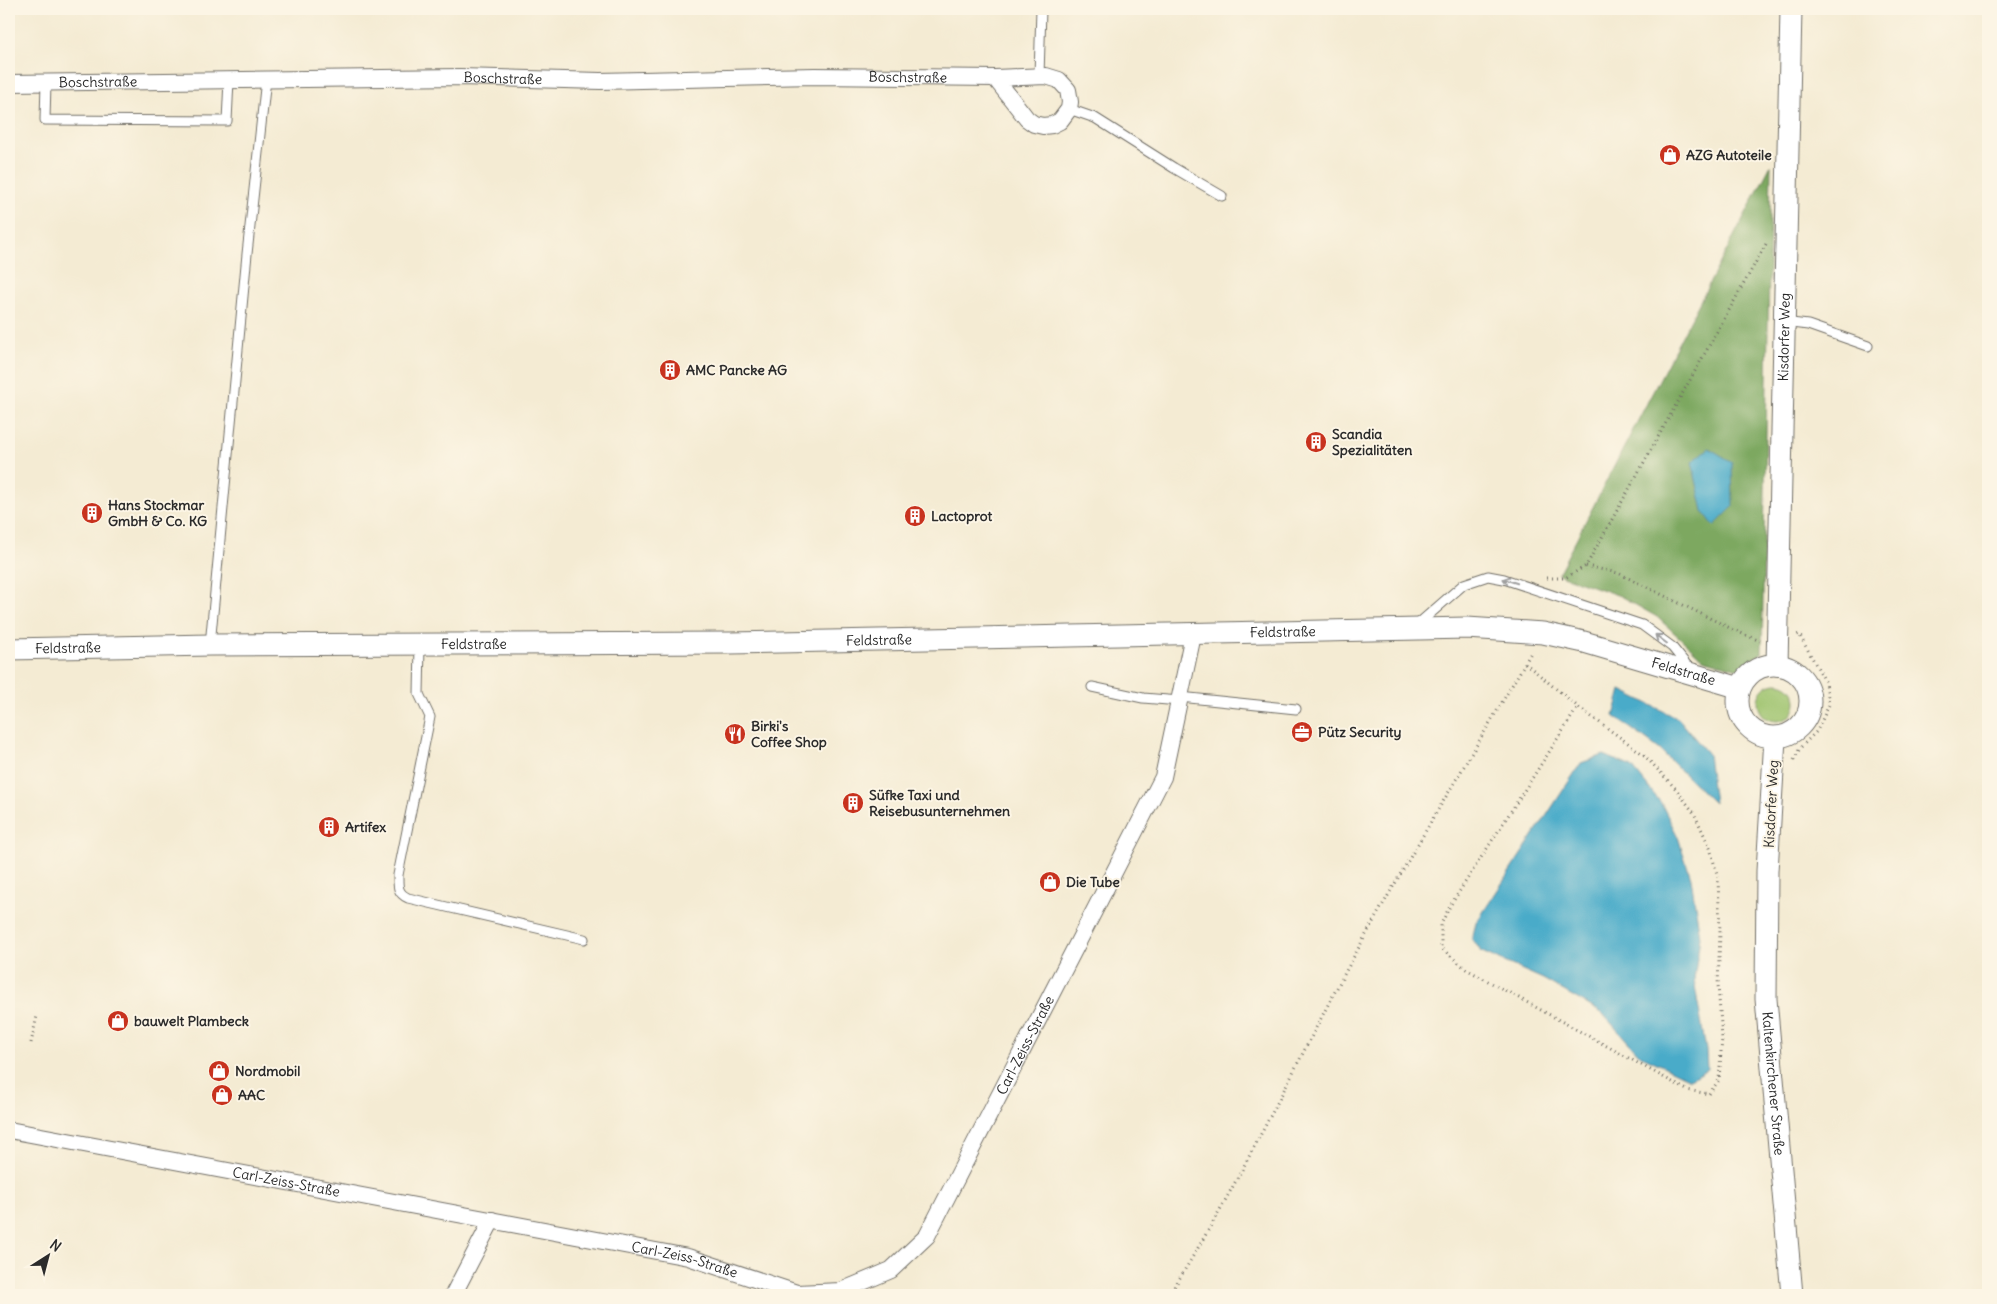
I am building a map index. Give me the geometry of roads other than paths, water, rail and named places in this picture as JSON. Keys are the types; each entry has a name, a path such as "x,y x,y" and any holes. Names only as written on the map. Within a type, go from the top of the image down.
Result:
{"street":[{"name":"Kisdorfer Weg","path":"1776,665 1790,9"},
{"name":"Boschstraße","path":"9,82 460,77 600,81 815,76 996,78 1039,76 1052,77 1064,84 1070,96 1069,109"},
{"path":"996,78 1027,118 1034,124 1052,125 1060,121 1069,109"},
{"name":"Feldstraße","path":"9,649 210,645 731,643 968,637 1496,629 1543,633 1584,642 1740,688"},
{"name":"Carl-Zeiss-Straße","path":"9,1130 688,1257 797,1293 841,1291 891,1270 927,1236 1163,777 1193,635"},
{"path":"1776,665 1788,668 1799,675 1806,684 1810,696 1810,708 1805,720 1797,729 1787,735 1775,738 1753,731 1744,723 1739,712 1738,700 1740,688 1754,671 1765,666 1776,665"},
{"name":"Kisdorfer Weg","path":"1767,871 1775,738"},
{"name":"Kaltenkirchener Straße","path":"1767,871 1766,999 1792,1295"},
{"path":"453,1295 492,1220"}],"lane":[{"path":"1039,76 1041,9"},
{"path":"210,645 246,264 266,79"},
{"path":"46,82 45,120 227,121 229,80"},
{"path":"1069,109 1095,118 1222,196"},
{"path":"1783,322 1808,325 1868,346"},
{"path":"1412,630 1464,584 1488,576 1504,579 1642,625 1672,647 1694,674"},
{"path":"420,644 419,694 430,717 398,875 398,888 401,895 584,939"},
{"path":"1092,687 1143,698 1180,699 1296,709"}],"water":[{"path":"1709,448 1732,462 1733,507 1714,526 1703,511 1692,462"},
{"path":"1621,690 1679,719 1708,754 1714,803 1659,749 1614,716"},
{"path":"1604,755 1632,767 1661,803 1678,837 1691,878 1700,937 1694,980 1706,1050 1707,1069 1690,1079 1640,1055 1602,1013 1543,979 1482,952 1472,939 1476,923 1581,763"}],"place":[{"name":"AZG Autoteile","path":"1670,155"},
{"name":"AMC Pancke AG","path":"670,370"},
{"name":"Scandia Spezialitäten","path":"1316,442"},
{"name":"Hans Stockmar GmbH & Co. KG","path":"92,513"},
{"name":"Lactoprot","path":"915,516"},
{"name":"Pütz Security","path":"1302,732"},
{"name":"Birki's Coffee Shop","path":"735,734"},
{"name":"Süfke Taxi und Reisebusunternehmen","path":"853,803"},
{"name":"Artifex","path":"329,827"},
{"name":"Die Tube","path":"1050,882"},
{"name":"bauwelt Plambeck","path":"118,1021"},
{"name":"Nordmobil","path":"219,1071"},
{"name":"AAC","path":"222,1095"}]}
